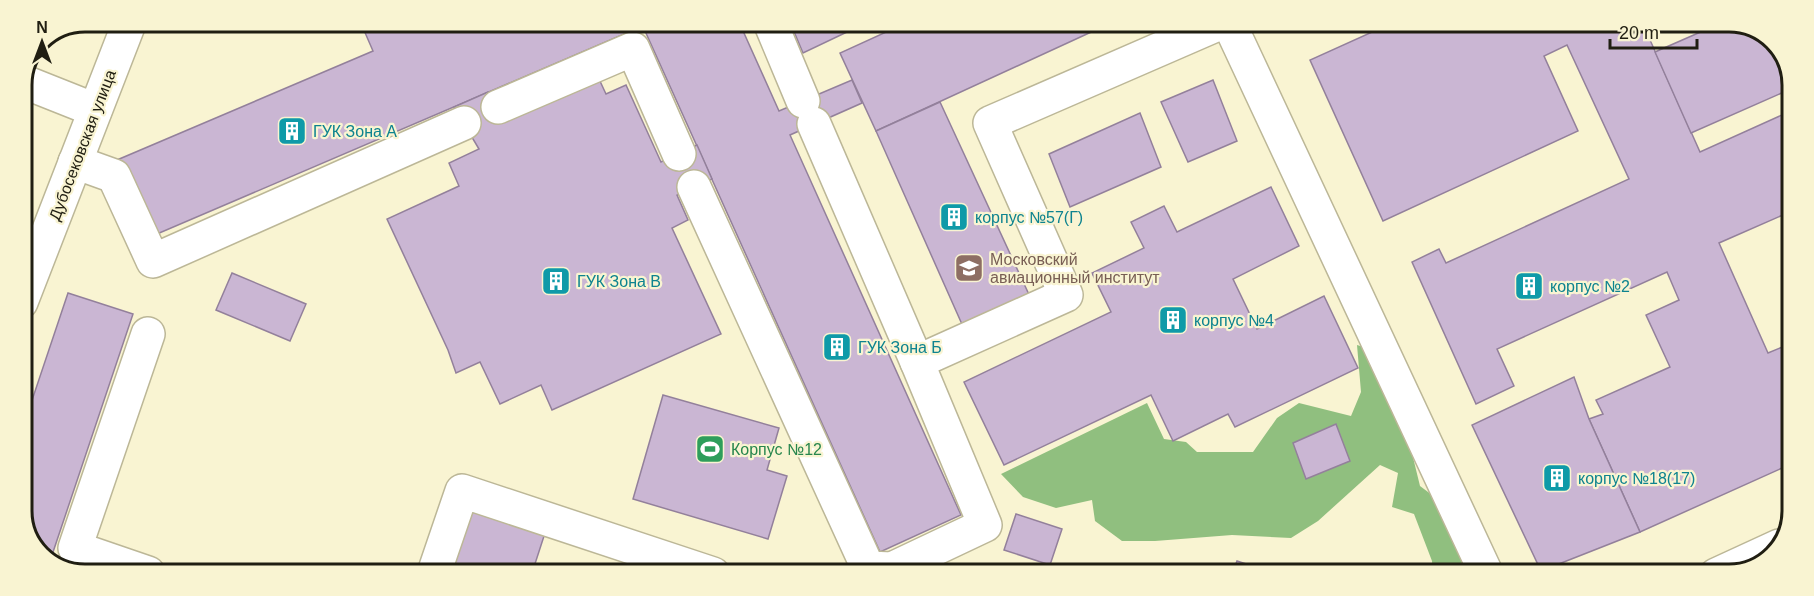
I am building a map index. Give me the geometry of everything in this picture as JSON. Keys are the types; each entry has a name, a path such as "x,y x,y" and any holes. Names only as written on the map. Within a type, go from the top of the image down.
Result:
{"street":[{"name":"Дубосековская улица","path":"32,246 75,162 126,32"},
{"path":"774,32 985,525 904,564"},
{"path":"917,362 1066,295 990,123 1197,32"},
{"path":"1234,32 1482,564"},
{"path":"498,107 633,49 679,154"},
{"path":"32,85 95,110"},
{"path":"75,162 114,176 153,261 464,123"},
{"path":"694,187 866,564"},
{"path":"122,564 75,548 148,334"},
{"path":"437,564 462,491 683,564"},
{"path":"1743,563 1758,556"}],"green space":[{"path":"1357,345 1370,349 1408,437 1420,486 1436,498 1467,564 1432,564 1414,514 1392,507 1398,473 1380,465 1318,521 1291,538 1232,535 1122,541 1095,521 1092,500 1056,508 1023,497 1001,474 1147,403 1164,439 1186,442 1197,452 1253,452 1277,418 1299,403 1351,416 1361,392"}],"building":[{"name":"ГУК Зона А","path":"365,32 629,32 150,237 117,160 373,51"},
{"name":"ГУК Зона Б","path":"646,32 743,32 779,111 852,80 862,103 790,135 961,515 880,552"},
{"path":"794,32 847,32 803,53"},
{"path":"886,32 1091,32 876,131 840,53"},
{"name":"корпус №2","path":"1372,32 1646,32 1700,152 1782,115 1782,215 1719,243 1768,353 1782,347 1782,468 1640,532 1589,419 1603,414 1596,400 1670,367 1646,315 1679,300 1667,272 1497,349 1514,386 1476,404 1412,262 1439,249 1446,263 1629,179 1567,45 1544,56 1578,131 1383,221 1310,60"},
{"path":"1701,32 1743,33 1764,45 1775,58 1781,74 1782,93 1691,133 1655,52"},
{"name":"ГУК Зона В","path":"599,79 606,94 626,85 661,162 697,145 712,179 677,195 688,220 672,228 721,334 552,410 541,385 500,404 480,362 456,373 448,350 387,219 459,186 449,163 479,149 454,107 488,92 507,121"},
{"path":"1213,80 1237,141 1188,162 1161,102"},
{"name":"корпус №57(Г)","path":"940,102 1031,299 965,331 876,131"},
{"path":"1140,113 1161,167 1070,207 1049,154"},
{"name":"корпус №4","path":"1271,187 1299,246 1233,279 1257,329 1324,296 1358,368 1235,427 1228,414 1173,441 1151,395 1004,465 964,382 1111,312 1092,273 1144,248 1131,222 1164,206 1177,232"},
{"path":"232,273 306,304 290,341 216,310"},
{"path":"68,293 133,314 53,553 39,538 33,525 32,400"},
{"name":"корпус №18(17)","path":"1574,377 1589,419 1640,532 1559,564 1538,564 1472,425"},
{"name":"Корпус №12","path":"663,395 779,428 767,470 787,476 768,539 633,499"},
{"path":"1336,424 1350,461 1306,479 1293,443"},
{"path":"470,509 545,533 535,564 452,564"},
{"path":"1016,514 1062,529 1050,564 1004,550"}],"place":[{"name":"ГУК Зона А","path":"292,131"},
{"name":"корпус №57(Г)","path":"954,217"},
{"name":"Московский авиационный институт","path":"969,268"},
{"name":"ГУК Зона В","path":"556,281"},
{"name":"корпус №2","path":"1529,286"},
{"name":"корпус №4","path":"1173,320"},
{"name":"ГУК Зона Б","path":"837,347"},
{"name":"Корпус №12","path":"710,449"},
{"name":"корпус №18(17)","path":"1557,478"}]}
